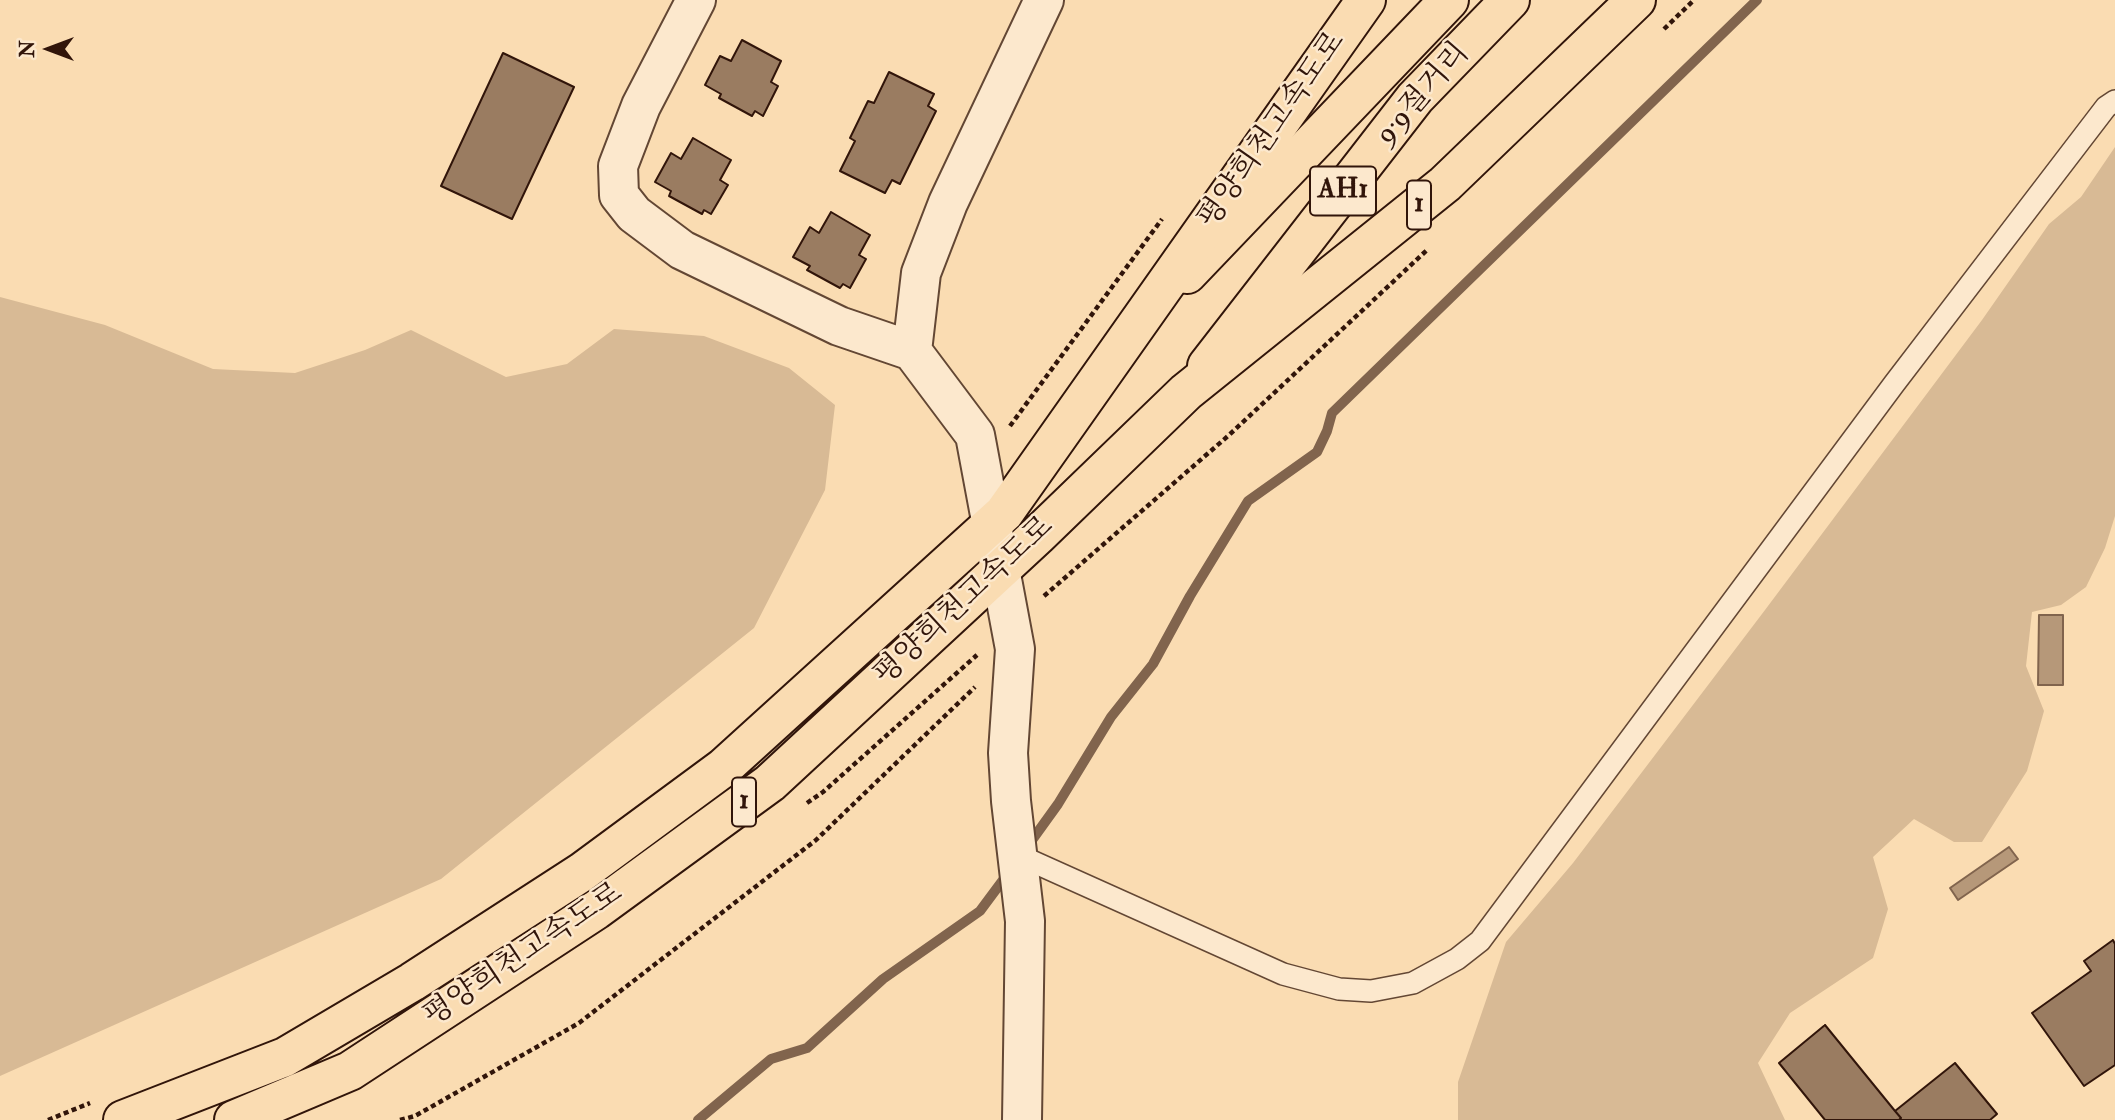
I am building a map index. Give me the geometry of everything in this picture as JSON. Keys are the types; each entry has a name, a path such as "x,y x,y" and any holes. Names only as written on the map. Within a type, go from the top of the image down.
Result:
{"highway":[{"name":"평양희천고속도로","path":"111,1109 285,1057 412,982 582,872 723,768 1004,513 1366,0"},
{"name":"9·9절거리","path":"1140,323 1449,0"},
{"name":"9·9절거리","path":"1186,392 1415,98 1510,0"},
{"name":"평양희천고속도로","path":"234,1120 349,1072 607,902 770,783 1000,570 1186,392 1445,184 1636,0"}],"street":[{"path":"696,0 641,106 618,166 618,195 634,214 682,250 839,326 912,351 975,435 1015,649 1008,752 1025,921 1022,1120"},
{"path":"912,351 921,274 948,203 1044,0"}],"lane":[{"path":"1018,855 1283,974 1339,989 1371,991 1413,983 1457,959 1480,941 1894,384 2106,107 2115,102"}],"path":[{"path":"981,465 1165,214"},
{"path":"400,1120 427,1110 590,1015 816,840 1015,649"},
{"path":"48,1120 111,1109"}],"shaded area":[{"path":"2115,147 2115,516 2105,548 2086,587 2061,605 2032,612 2026,666 2044,711 2027,771 1982,842 1954,842 1914,819 1873,857 1888,909 1873,958 1790,1013 1758,1063 1785,1120 1458,1120 1458,1082 1506,942 1573,863 1765,610 1982,320 2049,224 2081,197"},
{"path":"0,297 105,325 213,369 295,373 365,350 411,330 506,377 567,364 614,329 704,336 789,368 835,405 825,490 754,628 441,879 0,1076"},
{"path":"2039,615 2063,615 2063,685 2038,685"},
{"path":"2009,847 2018,859 1958,900 1950,888"}],"building":[{"path":"742,40 781,61 771,82 778,86 763,116 755,111 752,116 719,98 721,94 705,85 720,56 731,61"},
{"path":"503,53 574,87 512,219 441,186"},
{"path":"889,72 934,94 928,106 936,111 900,184 892,180 885,193 840,171 855,141 850,138 868,101 874,103"},
{"path":"693,138 731,160 720,180 728,185 711,214 704,210 702,214 669,196 671,191 655,182 671,153 681,159"},
{"path":"831,212 870,235 859,255 866,259 850,288 843,284 840,288 807,270 810,266 793,257 810,227 819,233"},
{"path":"2113,940 2115,1065 2084,1086 2032,1013 2091,971 2084,961"},
{"path":"1825,1025 1901,1118 1899,1120 1825,1120 1779,1063"},
{"path":"1955,1063 1997,1114 1990,1120 1899,1120 1901,1118 1895,1111"}],"waterway":[{"path":"1027,847 1058,804 1111,717 1153,664 1190,596 1248,501 1317,452 1332,413 1757,0"},
{"path":"698,1120 771,1059 807,1048 883,979 980,911 1009,872"}]}
